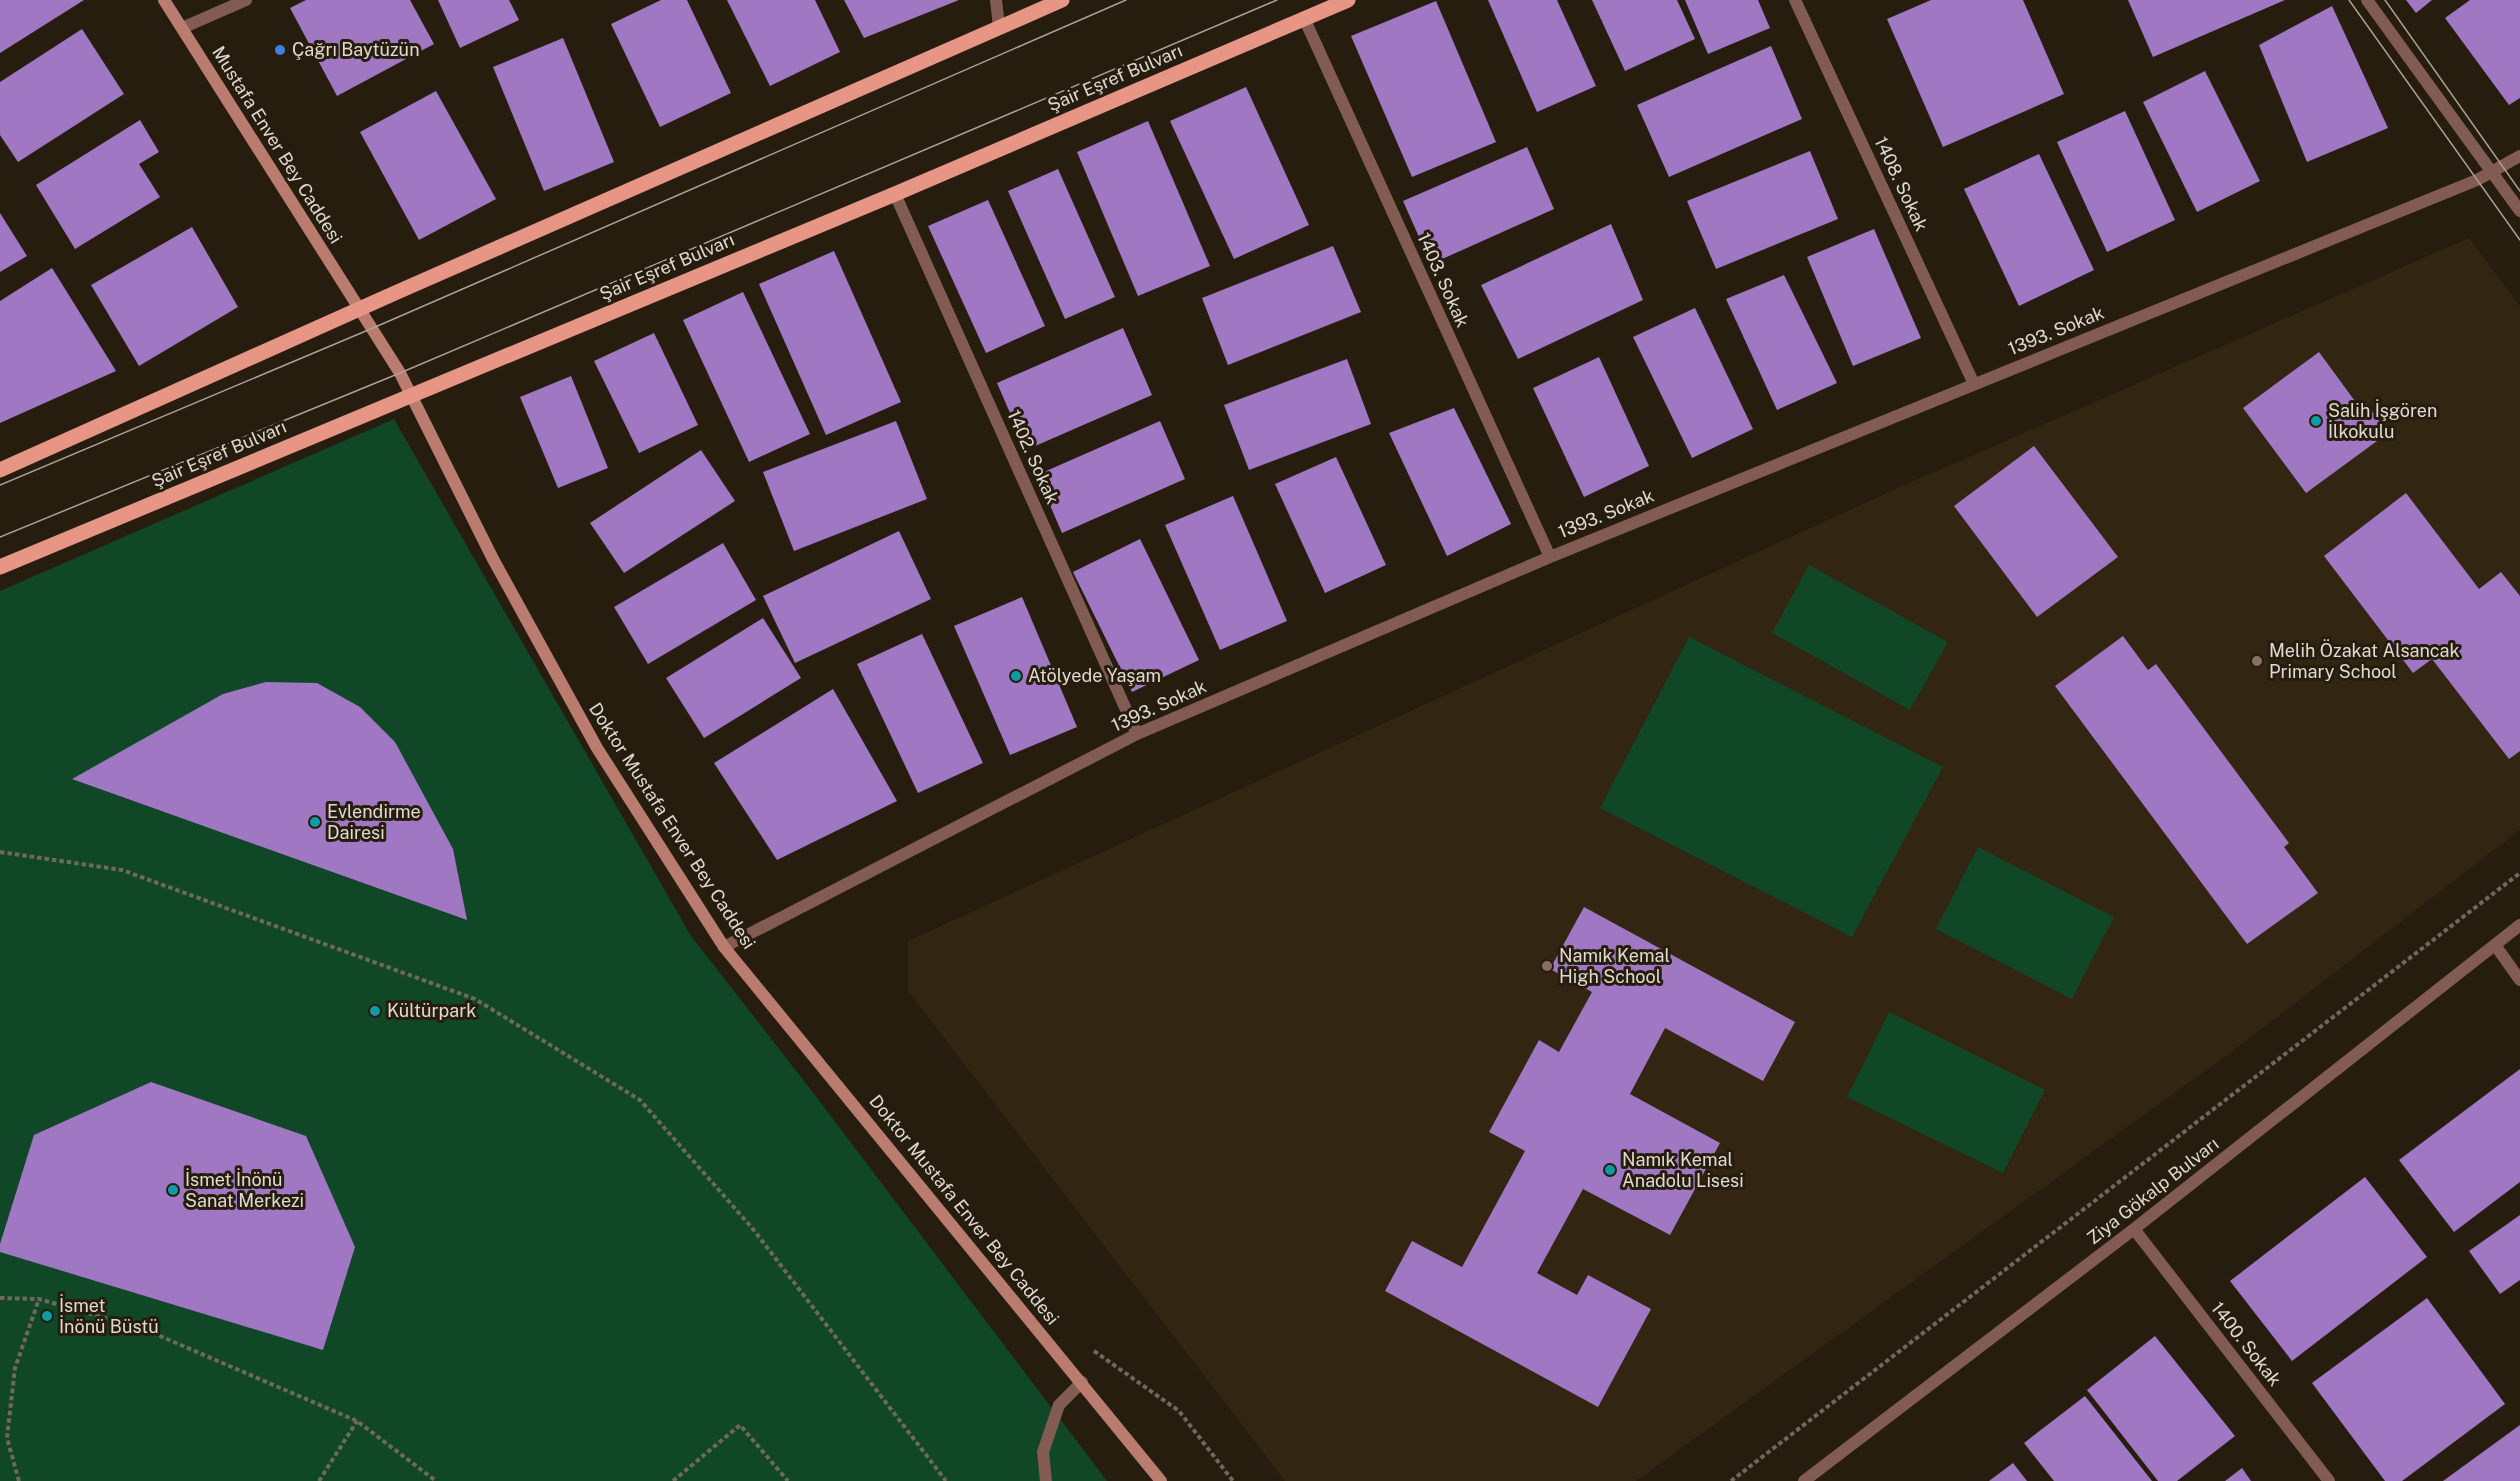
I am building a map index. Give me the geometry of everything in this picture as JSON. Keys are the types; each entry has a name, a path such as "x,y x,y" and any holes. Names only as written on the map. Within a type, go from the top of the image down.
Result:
{"main road":[{"path":"0,470 1062,0"},
{"name":"Şair Eşref Bulvarı","path":"0,567 895,194 1348,0"}],"street":[{"name":"Mustafa Enver Bey Caddesi","path":"164,0 361,309"},
{"path":"182,28 246,0"},
{"path":"996,0 999,27"},
{"name":"1408. Sokak","path":"1795,0 1974,384"},
{"path":"2367,0 2520,211"},
{"name":"1403. Sokak","path":"1304,18 1550,557"},
{"name":"1393. Sokak","path":"724,947 1137,734 1550,557 2492,172 2520,156"},
{"name":"1402. Sokak","path":"895,194 1137,734"},
{"name":"Doktor Mustafa Enver Bey Caddesi","path":"361,309 400,372 493,560 597,748 724,947 1161,1481"},
{"name":"Ziya Gökalp Bulvarı","path":"1804,1481 2134,1229 2520,926"},
{"path":"2495,945 2520,980"},
{"name":"1400. Sokak","path":"2134,1229 2329,1481"},
{"path":"1046,1481 1043,1452 1059,1405 1082,1382"}],"path":[{"path":"0,852 122,870 475,999 640,1100 753,1229 946,1481"},
{"path":"1731,1481 2520,873"},
{"path":"0,1298 39,1299 146,1330 357,1421 436,1481"},
{"path":"19,1481 7,1438 15,1368 39,1299"},
{"path":"1091,1349 1179,1411 1233,1481"},
{"path":"319,1481 357,1421"},
{"path":"673,1481 740,1425 788,1481"}],"shaded area":[{"name":"Namık Kemal High School","path":"2469,238 2520,306 2520,830 2237,1048 1636,1481 1285,1481 908,991 908,941 1889,492"}],"green space":[{"name":"Kültürpark","path":"394,419 691,936 808,1086 1107,1481 0,1481 0,591"},
{"path":"1809,565 1948,642 1910,710 1772,633"},
{"path":"1689,637 1943,767 1852,937 1600,808"},
{"path":"1978,847 2114,917 2072,999 1936,929"},
{"path":"1889,1012 2045,1090 2003,1173 1847,1097"}],"building":[{"path":"0,0 84,0 0,53"},
{"path":"306,0 410,0 434,44 337,96 290,8"},
{"path":"438,0 509,0 519,20 460,48"},
{"path":"661,0 687,0 731,93 660,127 611,24"},
{"path":"727,0 815,0 840,52 770,86"},
{"path":"844,0 959,0 864,38"},
{"path":"1488,0 1557,0 1596,86 1537,112"},
{"path":"1592,0 1677,0 1695,39 1625,71"},
{"path":"1685,0 1758,0 1770,28 1708,54"},
{"path":"1931,0 2023,0 2064,94 1943,147 1887,19"},
{"path":"2128,0 2285,0 2153,57"},
{"path":"2406,0 2432,0 2416,13"},
{"path":"2470,0 2520,0 2520,98 2509,105 2445,18"},
{"path":"1436,1 1496,142 1412,177 1351,36"},
{"path":"2332,6 2388,128 2307,162 2259,45"},
{"path":"82,29 124,94 18,162 0,135 0,82"},
{"path":"563,38 614,162 544,191 493,67"},
{"path":"1771,46 1802,119 1669,177 1637,105"},
{"path":"2205,71 2260,181 2197,212 2143,102"},
{"path":"1246,87 1309,225 1234,259 1170,121"},
{"path":"436,91 496,199 419,240 360,132"},
{"path":"2125,111 2175,220 2107,252 2057,142"},
{"path":"140,120 159,152 139,164 160,197 75,249 36,185"},
{"path":"1148,121 1210,266 1138,296 1077,152"},
{"path":"1527,147 1554,209 1431,264 1403,201"},
{"path":"1810,151 1838,219 1716,269 1687,201"},
{"path":"2039,154 2094,270 2019,306 1964,189"},
{"path":"1058,169 1115,297 1065,319 1008,191"},
{"path":"988,200 1045,326 986,353 928,226"},
{"path":"0,213 27,256 0,272"},
{"path":"1611,224 1643,300 1518,359 1481,285"},
{"path":"192,227 238,307 139,366 91,285"},
{"path":"1874,229 1921,338 1853,366 1807,257"},
{"path":"1333,246 1361,312 1228,365 1202,298"},
{"path":"834,251 901,402 826,435 759,284"},
{"path":"52,268 116,371 0,423 0,301"},
{"path":"1784,275 1837,383 1777,410 1726,299"},
{"path":"743,292 810,434 749,462 683,320"},
{"path":"1695,308 1753,429 1692,458 1633,337"},
{"path":"1123,328 1152,395 1026,450 997,383"},
{"path":"654,333 698,425 639,453 594,361"},
{"name":"Salih İşgören İlkokulu","path":"2319,352 2360,408 2366,403 2388,433 2306,493 2243,408"},
{"path":"1599,357 1649,466 1584,497 1533,388"},
{"path":"1347,359 1371,424 1249,470 1224,405"},
{"path":"571,376 608,468 558,488 520,397"},
{"path":"1454,408 1511,524 1447,556 1389,433"},
{"path":"896,421 927,499 794,551 763,472"},
{"path":"1160,421 1185,479 1062,533 1037,475"},
{"path":"2034,446 2118,557 2037,617 1954,506"},
{"path":"701,450 735,501 624,573 590,523"},
{"path":"1336,457 1386,565 1325,593 1275,484"},
{"path":"2406,493 2479,589 2501,572 2520,596 2520,751 2509,759 2432,659 2413,673 2324,556"},
{"path":"1233,496 1287,621 1220,650 1165,525"},
{"path":"899,531 931,599 795,663 763,596"},
{"path":"1140,539 1199,660 1132,692 1073,572"},
{"path":"723,543 756,600 648,664 614,607"},
{"name":"Atölyede Yaşam","path":"1022,597 1077,727 1010,755 954,626"},
{"path":"763,618 801,678 704,738 666,678"},
{"path":"922,634 983,763 918,793 857,664"},
{"path":"2123,636 2148,670 2156,664 2289,843 2284,847 2318,893 2247,944 2055,686"},
{"name":"Evlendirme Dairesi","path":"266,682 317,683 360,707 395,742 453,849 467,920 72,779 223,694"},
{"path":"833,689 897,801 777,860 714,763"},
{"name":"Namık Kemal Anadolu Lisesi","path":"1584,907 1795,1022 1763,1081 1665,1028 1630,1094 1720,1143 1670,1235 1583,1189 1537,1273 1577,1295 1588,1275 1651,1309 1598,1407 1385,1291 1412,1241 1462,1267 1525,1151 1489,1132 1539,1040 1559,1052 1592,992 1550,969"},
{"path":"2520,1069 2520,1182 2454,1232 2399,1160"},
{"name":"İsmet İnönü Sanat Merkezi","path":"151,1082 306,1136 355,1247 323,1350 0,1252 0,1244 34,1135"},
{"path":"2365,1177 2427,1257 2292,1361 2230,1281"},
{"path":"2520,1215 2520,1280 2500,1294 2469,1251"},
{"path":"2427,1298 2505,1404 2402,1481 2385,1481 2312,1383"},
{"path":"2155,1336 2235,1436 2177,1481 2158,1481 2087,1390"},
{"path":"2085,1396 2152,1481 2054,1481 2024,1443"},
{"path":"2520,1425 2520,1481 2443,1481"},
{"path":"2013,1463 2027,1481 1989,1481"},
{"path":"2242,1468 2251,1481 2225,1481"}],"tram line":[{"path":"0,485 373,328 1126,0"},
{"path":"0,537 400,373 1277,0"},
{"path":"2349,0 2520,240"},
{"path":"2385,0 2520,191"}],"place":[{"name":"Çağrı Baytüzün","path":"280,50"},
{"name":"Salih İşgören İlkokulu","path":"2316,421"},
{"name":"Melih Özakat Alsancak Primary School","path":"2257,661"},
{"name":"Atölyede Yaşam","path":"1016,676"},
{"name":"Evlendirme Dairesi","path":"315,822"},
{"name":"Namık Kemal High School","path":"1547,966"},
{"name":"Kültürpark","path":"375,1011"},
{"name":"Namık Kemal Anadolu Lisesi","path":"1610,1170"},
{"name":"İsmet İnönü Sanat Merkezi","path":"173,1190"},
{"name":"İsmet İnönü Büstü","path":"47,1316"}]}
